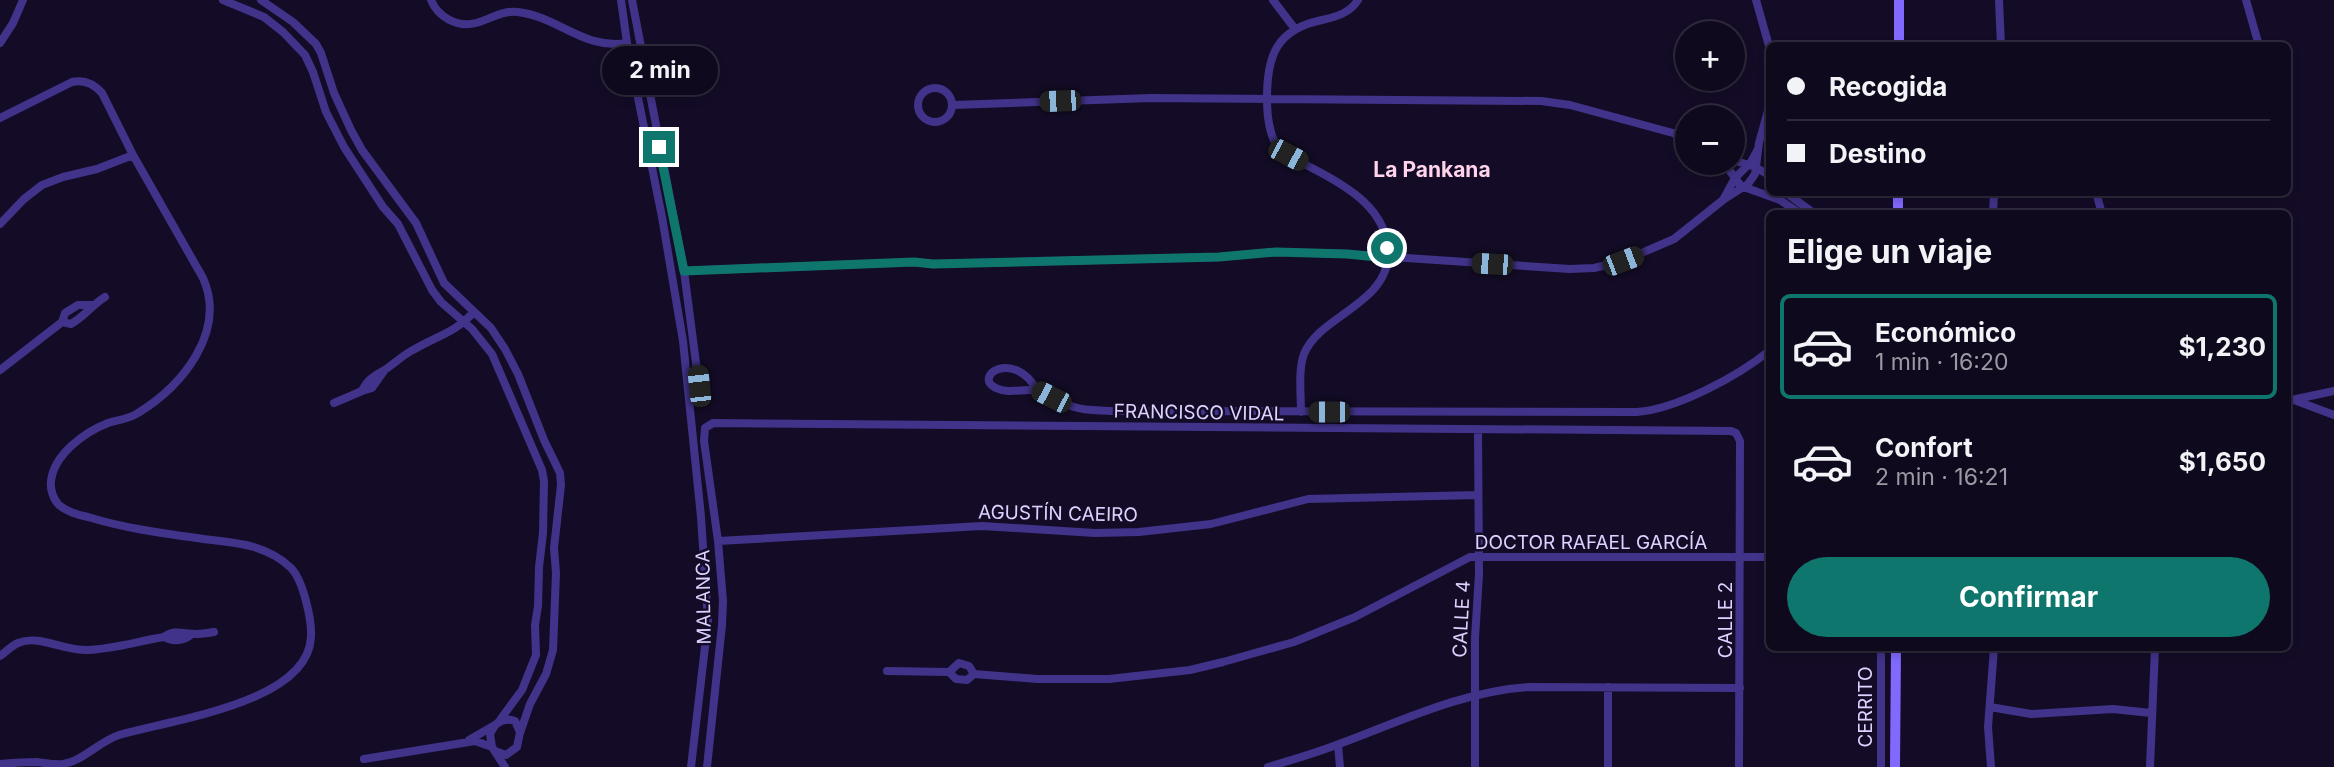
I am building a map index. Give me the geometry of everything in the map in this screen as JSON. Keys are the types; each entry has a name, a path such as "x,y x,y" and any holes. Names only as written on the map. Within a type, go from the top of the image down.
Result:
{"main road":[{"path":"1899,0 1899,42"},
{"path":"1895,767 1896,651"}],"street":[{"path":"0,43 23,0"},
{"path":"223,0 269,21 305,55 326,112 344,148 403,232 432,290 441,302 478,335 492,354 542,470 543,545 535,625 537,655 522,690 489,738 493,749 507,767 517,747 530,704 546,674 554,639 554,548 561,478 505,349 491,328 444,283 416,223 369,159 345,120 316,44 285,15 261,0"},
{"path":"249,11 254,0"},
{"path":"432,0 436,10 445,18 457,22 476,23 506,12 518,12 547,20 587,40 612,46 627,43"},
{"path":"621,0 681,328 701,517 708,621 691,767"},
{"path":"632,0 684,271 699,386 705,397"},
{"path":"1273,0 1295,29"},
{"path":"1301,412 1302,365 1306,350 1312,341 1348,310 1369,296 1388,258 1382,225 1373,209 1325,175 1278,147 1270,125 1267,99 1271,58 1280,42 1295,29 1346,12 1358,0"},
{"path":"1755,0 1768,42"},
{"path":"1999,0 2001,42"},
{"path":"2246,0 2258,42"},
{"path":"0,118 72,82 84,81 96,87 102,93 133,155 203,278 210,298 209,323 204,338 191,365 175,384 137,414 101,427 66,451 51,479 53,495 58,504 66,510 107,523 241,544 269,553 292,569 298,577 311,641 307,654 295,670 280,685 258,696 203,714 118,736 65,764 0,764"},
{"path":"940,88 949,94 953,105 945,119 935,122 921,114 918,103 928,89 940,88"},
{"path":"953,105 1100,99 1549,101 1675,134"},
{"path":"684,271 914,262 933,264 1219,257 1276,252 1347,254 1570,269 1594,268 1623,261 1674,239 1744,187 1752,180 1752,166 1766,118"},
{"path":"0,224 42,185 133,155"},
{"path":"358,168 369,159"},
{"path":"1745,164 1766,173"},
{"path":"1723,200 1735,178 1752,166"},
{"path":"1733,175 1744,187 1766,195"},
{"path":"1769,196 1795,210"},
{"path":"1790,196 1810,210"},
{"path":"0,370 62,322 71,324 105,297"},
{"path":"334,402 362,391 374,374 384,371 410,351 444,336 465,322 474,312"},
{"path":"1037,390 1031,379 1018,370 994,369 990,374 991,385 998,390 1037,390 1064,404 1088,409 1301,412 1644,411 1710,388 1740,372 1766,353"},
{"path":"2291,400 2334,391"},
{"path":"2291,400 2334,415"},
{"name":"FRANCISCO VIDAL","path":"705,428 713,423 1736,432"},
{"name":"MALANCA","path":"705,428 704,441 718,541 723,615 707,767"},
{"name":"CALLE 4","path":"1475,767 1474,696 1479,556 1478,430"},
{"name":"CALLE 2","path":"1736,432 1740,441 1739,767"},
{"path":"533,452 546,445"},
{"name":"AGUSTÍN CAEIRO","path":"718,541 982,526 1128,533 1211,524 1308,499 1477,495"},
{"name":"DOCTOR RAFAEL GARCÍA","path":"887,671 949,671 960,680 967,680 974,674 1037,679 1156,675 1223,662 1294,642 1385,603 1466,558 1766,557"},
{"path":"0,656 15,644 33,640 67,649 91,650 164,637 169,633 214,632"},
{"name":"CERRITO","path":"1881,651 1881,767"},
{"path":"1991,767 1988,738 1994,651"},
{"path":"2150,767 2155,651"},
{"name":"DOCTOR RAFAEL GARCÍA","path":"949,671 962,663 969,666 974,674"},
{"path":"1608,687 1608,767"},
{"path":"1268,767 1474,696 1504,689 1740,688"},
{"path":"1990,707 2031,714 2113,709 2151,713"},
{"path":"460,743 505,719 515,721 520,733"},
{"path":"364,759 475,741 506,755 517,747"},
{"path":"1338,745 1340,767"}],"district":[{"name":"La Pankana","path":"1432,170"}],"route":[{"path":"659,147 684,271 914,262 933,264 1219,257 1276,252 1388,258 1387,248"}]}
